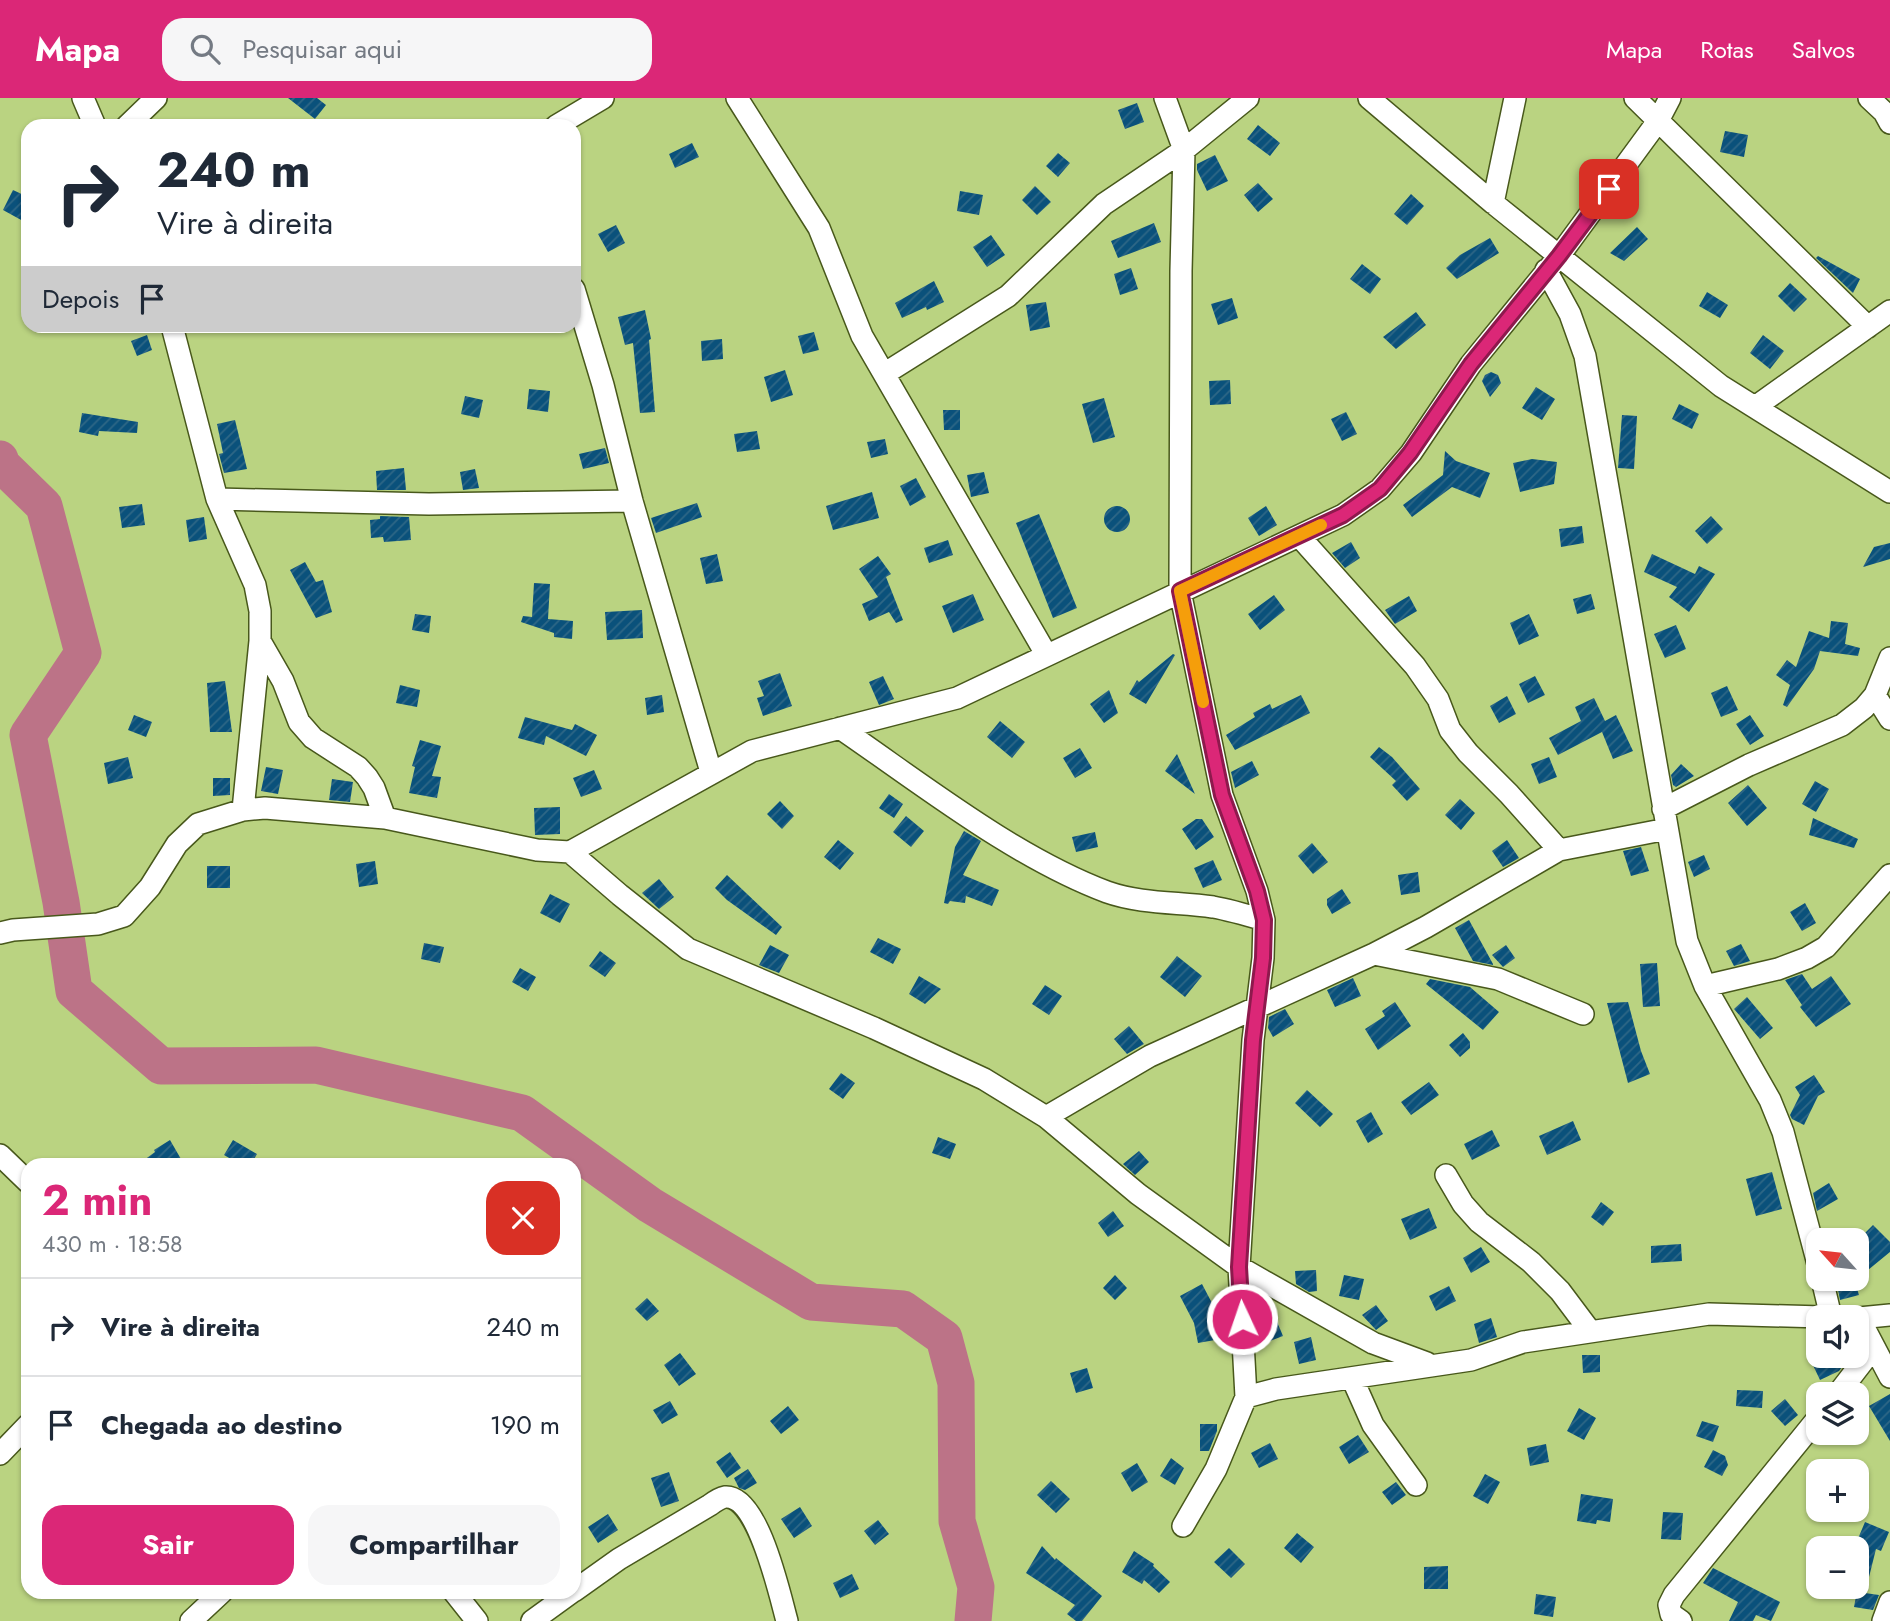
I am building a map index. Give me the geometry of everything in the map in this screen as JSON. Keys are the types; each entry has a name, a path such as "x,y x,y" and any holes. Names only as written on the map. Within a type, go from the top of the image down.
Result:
{"street":[{"path":"83,98 92,119"},
{"path":"134,119 156,98"},
{"path":"568,119 603,98"},
{"path":"737,98 819,228 862,336 1046,654"},
{"path":"1165,98 1184,150 1180,591 1222,795 1257,891 1264,920 1253,1040 1239,1267 1246,1397 1216,1469 1183,1526"},
{"path":"884,374 1008,296 1104,204 1184,150 1248,98"},
{"path":"1369,98 1493,203 1553,263 1721,386 1890,492"},
{"path":"1493,203 1515,98"},
{"path":"1635,98 1868,327"},
{"path":"0,933 98,924 124,916 150,887 177,844 198,824 243,810 265,808 385,818 537,850 570,852 752,751 957,698 1343,515 1380,489 1410,453 1471,364 1553,263 1658,121 1670,98"},
{"path":"1870,98 1884,112 1890,123"},
{"path":"1553,263 1585,356 1687,941 1705,986 1770,1100 1783,1132 1808,1228"},
{"path":"1755,407 1890,311"},
{"path":"581,312 603,385 632,501 711,772"},
{"path":"174,333 217,499 255,586 260,611 260,641 243,810"},
{"path":"217,499 429,504 632,501"},
{"path":"1298,536 1415,666 1438,699 1450,730 1468,753 1559,850"},
{"path":"260,641 283,681 299,722 313,738 358,767 367,777 385,818"},
{"path":"1046,1117 1150,1056 1374,954 1559,850 1665,819 1749,765 1842,725 1864,708 1875,695 1890,658"},
{"path":"1875,695 1890,719"},
{"path":"840,728 960,811 1052,867 1110,892 1170,904 1213,907 1264,920"},
{"path":"570,852 688,949 874,1028 972,1074 1046,1117 1138,1194 1239,1267 1373,1343 1431,1365"},
{"path":"1705,986 1778,969 1826,947 1890,875"},
{"path":"1374,954 1498,979 1583,1014"},
{"path":"1,1159 21,1176"},
{"path":"1446,1175 1463,1203 1479,1222 1541,1272 1560,1291 1590,1331"},
{"path":"1246,1397 1276,1389 1471,1360 1523,1342 1590,1331 1709,1314 1806,1316"},
{"path":"1869,1317 1890,1314"},
{"path":"1869,1337 1890,1377"},
{"path":"1847,1382 1874,1347"},
{"path":"1352,1378 1373,1425 1416,1485"},
{"path":"0,1454 21,1432"},
{"path":"1681,1621 1671,1614 1669,1605 1674,1595 1806,1433"},
{"path":"581,1586 619,1559 723,1497 743,1504 758,1530 787,1621"},
{"path":"191,1621 215,1599"},
{"path":"460,1599 477,1621"},
{"path":"532,1621 563,1599"},
{"path":"1883,1621 1890,1602"}],"building":[{"path":"288,98 317,98 326,105 315,119"},
{"path":"1137,103 1144,122 1125,129 1118,110"},
{"path":"1258,125 1280,143 1270,156 1247,139"},
{"path":"1725,131 1748,135 1744,157 1720,152"},
{"path":"692,143 699,157 675,168 669,154"},
{"path":"1058,153 1070,163 1058,177 1046,166"},
{"path":"1215,155 1228,181 1207,191 1197,164"},
{"path":"1258,183 1273,199 1258,212 1244,195"},
{"path":"1035,186 1051,202 1037,215 1022,200"},
{"path":"13,190 21,194 21,220 3,210"},
{"path":"960,191 983,195 979,215 957,211"},
{"path":"1411,194 1424,206 1407,225 1394,214"},
{"path":"1154,223 1161,242 1118,258 1111,241"},
{"path":"616,225 625,243 608,252 598,234"},
{"path":"1637,227 1648,239 1624,261 1610,253"},
{"path":"991,235 1005,255 987,267 973,247"},
{"path":"1490,238 1499,253 1457,279 1446,268 1460,255"},
{"path":"1818,256 1860,279 1853,293 1816,258"},
{"path":"1362,264 1381,279 1370,294 1350,279"},
{"path":"1131,268 1138,289 1120,295 1114,274"},
{"path":"934,281 944,302 902,318 895,303"},
{"path":"1790,283 1807,299 1794,312 1778,296"},
{"path":"1707,292 1728,305 1720,318 1699,306"},
{"path":"1232,298 1238,318 1218,325 1211,304"},
{"path":"1046,302 1050,327 1030,331 1026,305"},
{"path":"645,310 651,339 655,412 640,413 633,343 625,345 618,317"},
{"path":"1416,312 1426,325 1396,349 1383,337"},
{"path":"814,332 819,350 803,354 798,336"},
{"path":"147,335 152,350 137,356 131,341"},
{"path":"1763,335 1784,351 1770,369 1750,353"},
{"path":"722,339 723,359 702,361 701,341"},
{"path":"785,370 793,395 771,402 764,377"},
{"path":"1491,372 1498,375 1501,383 1490,397 1482,381 1485,375"},
{"path":"1230,380 1231,404 1210,405 1209,381"},
{"path":"1536,387 1555,399 1542,420 1522,408"},
{"path":"529,389 550,391 548,412 527,409"},
{"path":"465,396 483,400 479,418 461,414"},
{"path":"1104,398 1115,437 1093,443 1082,404"},
{"path":"1679,404 1699,414 1692,429 1672,419"},
{"path":"943,410 960,410 960,430 944,430"},
{"path":"1346,412 1357,434 1342,441 1331,419"},
{"path":"82,413 138,422 137,433 99,431 98,436 79,432"},
{"path":"1622,415 1637,416 1634,469 1618,468"},
{"path":"235,420 247,469 224,473 219,454 223,453 217,424"},
{"path":"757,431 760,449 737,452 734,434"},
{"path":"885,439 888,454 871,458 867,442"},
{"path":"605,448 609,463 583,469 579,454"},
{"path":"1445,451 1456,461 1490,473 1480,498 1452,487 1412,517 1403,505 1443,475"},
{"path":"1532,459 1557,462 1554,484 1520,492 1513,463"},
{"path":"404,468 406,490 377,490 376,471"},
{"path":"475,469 479,488 463,490 460,472"},
{"path":"984,472 989,493 971,497 967,475"},
{"path":"916,478 926,497 910,506 900,486"},
{"path":"872,492 879,518 833,530 826,506"},
{"path":"697,503 702,517 656,533 651,518"},
{"path":"142,504 145,525 122,528 119,507"},
{"path":"1117,506 1126,510 1130,519 1126,528 1117,532 1108,528 1104,519 1108,510"},
{"path":"1266,506 1277,525 1259,536 1248,518"},
{"path":"1039,514 1077,608 1053,618 1016,523"},
{"path":"380,516 409,517 411,540 384,542 383,537 371,538 370,520 380,519"},
{"path":"1711,516 1723,529 1707,544 1695,531"},
{"path":"204,517 207,539 189,542 186,520"},
{"path":"1582,526 1584,543 1561,547 1559,529"},
{"path":"948,540 953,555 929,563 924,548"},
{"path":"1351,542 1360,558 1345,568 1332,553"},
{"path":"1890,543 1890,559 1863,567 1874,547"},
{"path":"717,554 723,581 706,584 700,558"},
{"path":"1652,554 1695,574 1699,566 1715,574 1689,612 1669,597 1677,587 1644,572"},
{"path":"878,556 891,574 886,577 903,620 896,623 889,612 869,621 862,604 878,597 859,569"},
{"path":"305,562 316,582 323,580 332,612 316,618 290,570"},
{"path":"534,583 550,584 548,619 573,621 572,639 554,637 554,633 521,622 523,616 532,617"},
{"path":"973,594 984,620 953,633 942,606"},
{"path":"1591,594 1595,609 1577,614 1573,599"},
{"path":"1274,595 1285,610 1260,630 1248,614"},
{"path":"1409,596 1417,611 1395,624 1385,610"},
{"path":"642,610 643,638 607,640 605,612"},
{"path":"415,614 431,616 429,633 412,630"},
{"path":"1529,614 1539,636 1519,645 1510,623"},
{"path":"1831,621 1848,623 1845,644 1860,648 1858,656 1820,651 1814,669 1787,707 1783,705 1790,685 1776,675 1787,660 1796,667 1809,631 1829,638"},
{"path":"1676,625 1686,649 1665,658 1654,634"},
{"path":"1175,655 1146,704 1129,694 1137,680 1139,682"},
{"path":"780,673 792,706 763,716 757,698 764,696 758,681"},
{"path":"883,676 894,699 879,705 869,682"},
{"path":"1535,676 1545,695 1528,703 1519,684"},
{"path":"225,681 232,732 210,732 207,683"},
{"path":"400,685 420,690 417,707 396,703"},
{"path":"1727,686 1738,710 1721,717 1711,693"},
{"path":"1109,690 1118,713 1104,723 1090,704"},
{"path":"662,695 664,712 647,715 645,698"},
{"path":"1301,695 1310,713 1235,750 1226,735 1255,717 1253,713 1270,704 1272,709"},
{"path":"1507,696 1516,714 1499,723 1490,706"},
{"path":"1594,698 1605,721 1616,715 1633,751 1613,759 1602,732 1558,755 1549,738 1581,721 1575,707"},
{"path":"134,715 152,722 146,737 128,730"},
{"path":"1750,715 1764,736 1750,745 1736,724"},
{"path":"525,717 572,730 575,724 597,735 586,756 546,736 544,745 518,738"},
{"path":"1000,721 1025,742 1012,758 987,737"},
{"path":"420,740 441,746 432,776 441,777 437,798 409,793 415,767 412,766"},
{"path":"1379,747 1392,757 1420,789 1407,801 1392,785 1396,781 1370,757"},
{"path":"1080,748 1092,768 1075,778 1063,758"},
{"path":"1177,754 1195,794 1165,771"},
{"path":"128,757 133,778 108,784 104,763"},
{"path":"1549,757 1557,777 1539,784 1531,764"},
{"path":"1252,761 1259,775 1235,788 1231,772"},
{"path":"1681,764 1694,776 1676,787 1671,775"},
{"path":"266,767 283,770 278,794 261,791"},
{"path":"594,770 602,789 581,797 573,778"},
{"path":"213,778 230,778 230,795 213,796"},
{"path":"332,779 353,782 350,802 329,800"},
{"path":"1815,781 1829,789 1816,812 1802,804"},
{"path":"1748,785 1767,808 1747,826 1728,803"},
{"path":"889,794 903,804 894,818 879,808"},
{"path":"1460,799 1475,813 1461,830 1445,815"},
{"path":"780,801 794,816 782,829 767,814"},
{"path":"560,807 560,834 535,835 534,808"},
{"path":"906,816 924,831 911,847 893,832"},
{"path":"1813,818 1858,839 1854,848 1809,835"},
{"path":"1196,819 1202,819 1214,837 1196,850 1182,829"},
{"path":"964,831 981,841 963,875 999,890 992,906 966,896 965,903 944,903 955,847"},
{"path":"1095,832 1098,847 1076,852 1072,837"},
{"path":"838,840 854,853 840,870 824,857"},
{"path":"1507,840 1519,858 1503,867 1492,851"},
{"path":"1312,843 1328,862 1313,874 1298,856"},
{"path":"1641,847 1649,871 1631,876 1623,851"},
{"path":"1704,855 1710,869 1694,877 1688,862"},
{"path":"1213,860 1222,880 1203,888 1194,868"},
{"path":"375,861 378,884 359,887 356,864"},
{"path":"207,866 230,866 230,888 207,888"},
{"path":"1418,872 1420,892 1401,895 1398,875"},
{"path":"727,875 782,927 776,935 727,900 715,888"},
{"path":"659,879 674,897 659,909 642,893"},
{"path":"1342,889 1351,903 1332,914 1327,899"},
{"path":"550,894 570,904 560,923 540,913"},
{"path":"1805,903 1816,923 1802,931 1790,912"},
{"path":"1469,920 1493,965 1473,961 1455,928"},
{"path":"878,938 901,949 893,964 870,952"},
{"path":"424,943 444,947 440,963 421,959"},
{"path":"1741,944 1750,961 1734,966 1726,951"},
{"path":"770,945 789,955 779,973 759,965"},
{"path":"1506,945 1515,958 1503,967 1492,955"},
{"path":"600,951 616,963 605,977 589,966"},
{"path":"1177,956 1202,976 1185,997 1160,977"},
{"path":"1657,963 1660,1006 1643,1007 1640,964"},
{"path":"520,968 536,977 528,991 512,982"},
{"path":"1802,974 1812,989 1831,976 1851,1004 1816,1027 1800,1007 1802,1005 1785,980"},
{"path":"919,976 941,989 925,1004 909,994"},
{"path":"1353,978 1361,996 1335,1007 1327,990"},
{"path":"1430,979 1470,987 1499,1012 1483,1030 1426,984"},
{"path":"1045,985 1062,996 1049,1015 1032,1004"},
{"path":"1747,997 1773,1028 1760,1039 1734,1009"},
{"path":"1395,1002 1411,1026 1378,1050 1365,1029 1385,1016 1382,1011"},
{"path":"1628,1002 1650,1074 1628,1083 1607,1003"},
{"path":"1285,1009 1294,1024 1273,1037 1268,1028 1269,1017"},
{"path":"1129,1026 1144,1044 1127,1054 1114,1039"},
{"path":"1463,1033 1470,1042 1470,1048 1460,1057 1449,1045"},
{"path":"841,1073 855,1083 843,1099 829,1089"},
{"path":"1814,1075 1825,1092 1818,1096 1804,1125 1790,1115 1800,1095 1795,1087"},
{"path":"1429,1082 1439,1095 1411,1115 1401,1102"},
{"path":"1307,1090 1333,1114 1320,1127 1295,1103"},
{"path":"1371,1112 1383,1134 1368,1143 1356,1121"},
{"path":"1573,1121 1581,1140 1547,1155 1539,1136"},
{"path":"1492,1130 1500,1146 1472,1160 1464,1144"},
{"path":"938,1137 956,1144 950,1159 932,1153"},
{"path":"170,1140 180,1158 147,1158"},
{"path":"233,1140 257,1154 255,1158 229,1158 224,1155"},
{"path":"1139,1151 1149,1162 1135,1175 1123,1164"},
{"path":"1772,1172 1782,1209 1756,1216 1746,1179"},
{"path":"1829,1183 1838,1199 1817,1211 1813,1193"},
{"path":"1601,1202 1614,1212 1603,1226 1591,1217"},
{"path":"1429,1208 1437,1228 1410,1240 1401,1219"},
{"path":"1113,1211 1124,1226 1108,1237 1098,1223"},
{"path":"1873,1225 1890,1242 1890,1252 1869,1269 1869,1229"},
{"path":"1681,1244 1682,1261 1651,1263 1651,1246"},
{"path":"1481,1247 1490,1262 1471,1273 1463,1258"},
{"path":"1316,1270 1317,1291 1309,1292 1296,1284 1295,1271"},
{"path":"1115,1275 1127,1288 1115,1300 1103,1288"},
{"path":"1344,1275 1364,1279 1359,1300 1339,1296"},
{"path":"1202,1284 1213,1305 1210,1306 1215,1340 1198,1343 1194,1323 1180,1296"},
{"path":"1449,1286 1456,1301 1436,1311 1429,1296"},
{"path":"1838,1292 1858,1292 1859,1295 1840,1300"},
{"path":"647,1298 659,1311 647,1321 635,1309"},
{"path":"1376,1305 1388,1321 1376,1330 1362,1315"},
{"path":"1275,1317 1283,1336 1265,1343 1258,1324"},
{"path":"1491,1318 1497,1337 1479,1343 1474,1324"},
{"path":"1311,1337 1316,1360 1299,1364 1294,1342"},
{"path":"680,1353 696,1374 679,1386 664,1365"},
{"path":"1582,1355 1600,1355 1600,1372 1583,1373"},
{"path":"1087,1368 1093,1388 1076,1393 1070,1373"},
{"path":"1814,1368 1841,1368 1839,1371 1820,1380"},
{"path":"1737,1390 1763,1391 1762,1408 1736,1406"},
{"path":"1890,1394 1890,1441 1869,1406"},
{"path":"1785,1399 1798,1415 1785,1426 1771,1411"},
{"path":"670,1401 678,1415 662,1424 653,1410"},
{"path":"788,1406 799,1420 781,1434 770,1421"},
{"path":"1579,1408 1596,1418 1584,1440 1567,1431"},
{"path":"1702,1421 1719,1426 1713,1442 1696,1436"},
{"path":"1200,1424 1217,1424 1209,1451 1200,1451"},
{"path":"1358,1435 1369,1452 1349,1464 1339,1447"},
{"path":"1270,1443 1278,1459 1259,1468 1251,1453"},
{"path":"1546,1444 1549,1462 1530,1466 1527,1448"},
{"path":"1713,1450 1725,1456 1728,1465 1722,1476 1704,1467"},
{"path":"730,1452 741,1468 727,1478 716,1462"},
{"path":"1171,1458 1184,1468 1175,1485 1160,1476"},
{"path":"1137,1463 1148,1482 1132,1492 1121,1473"},
{"path":"748,1469 757,1483 745,1490 739,1488 734,1478"},
{"path":"669,1472 679,1501 661,1507 651,1478"},
{"path":"1485,1474 1500,1482 1488,1504 1473,1496"},
{"path":"1051,1481 1070,1499 1056,1513 1037,1495"},
{"path":"1396,1482 1406,1495 1392,1505 1382,1492"},
{"path":"1581,1494 1613,1499 1610,1522 1597,1520 1596,1524 1577,1521"},
{"path":"800,1507 812,1526 794,1538 781,1519"},
{"path":"1663,1512 1683,1513 1681,1540 1661,1539"},
{"path":"608,1514 618,1530 598,1543 588,1527"},
{"path":"878,1520 889,1534 875,1545 864,1531"},
{"path":"1865,1522 1889,1532 1881,1551 1876,1549 1869,1577 1869,1536 1859,1536"},
{"path":"1297,1533 1314,1547 1301,1563 1284,1548"},
{"path":"1042,1546 1055,1560 1056,1558 1102,1596 1082,1621 1076,1621 1067,1614 1075,1605 1026,1573"},
{"path":"1229,1548 1245,1564 1231,1578 1214,1562"},
{"path":"1134,1551 1154,1564 1170,1582 1159,1593 1144,1580 1142,1584 1122,1572"},
{"path":"1448,1566 1448,1589 1424,1589 1424,1567"},
{"path":"1713,1568 1780,1602 1771,1621 1756,1615 1753,1621 1729,1621 1738,1602 1703,1583"},
{"path":"852,1574 859,1589 840,1598 833,1583"},
{"path":"1536,1594 1556,1597 1553,1617 1534,1614"},
{"path":"1869,1594 1879,1595 1873,1610 1854,1607 1856,1599 1869,1599"}],"waterway":[{"path":"0,459 2,465 44,506 83,653 28,735 61,902 74,991 161,1066 316,1065 522,1113 650,1205 811,1302 903,1309 944,1338 956,1383 957,1521 976,1587 973,1621"}],"slow traffic":[{"path":"1203,702 1180,591 1321,525"}],"route":[{"path":"1242,1319 1239,1267 1253,1040 1263,958 1264,920 1257,891 1222,795 1180,591 1343,515 1380,489 1410,453 1471,364 1559,256 1609,189"}]}
